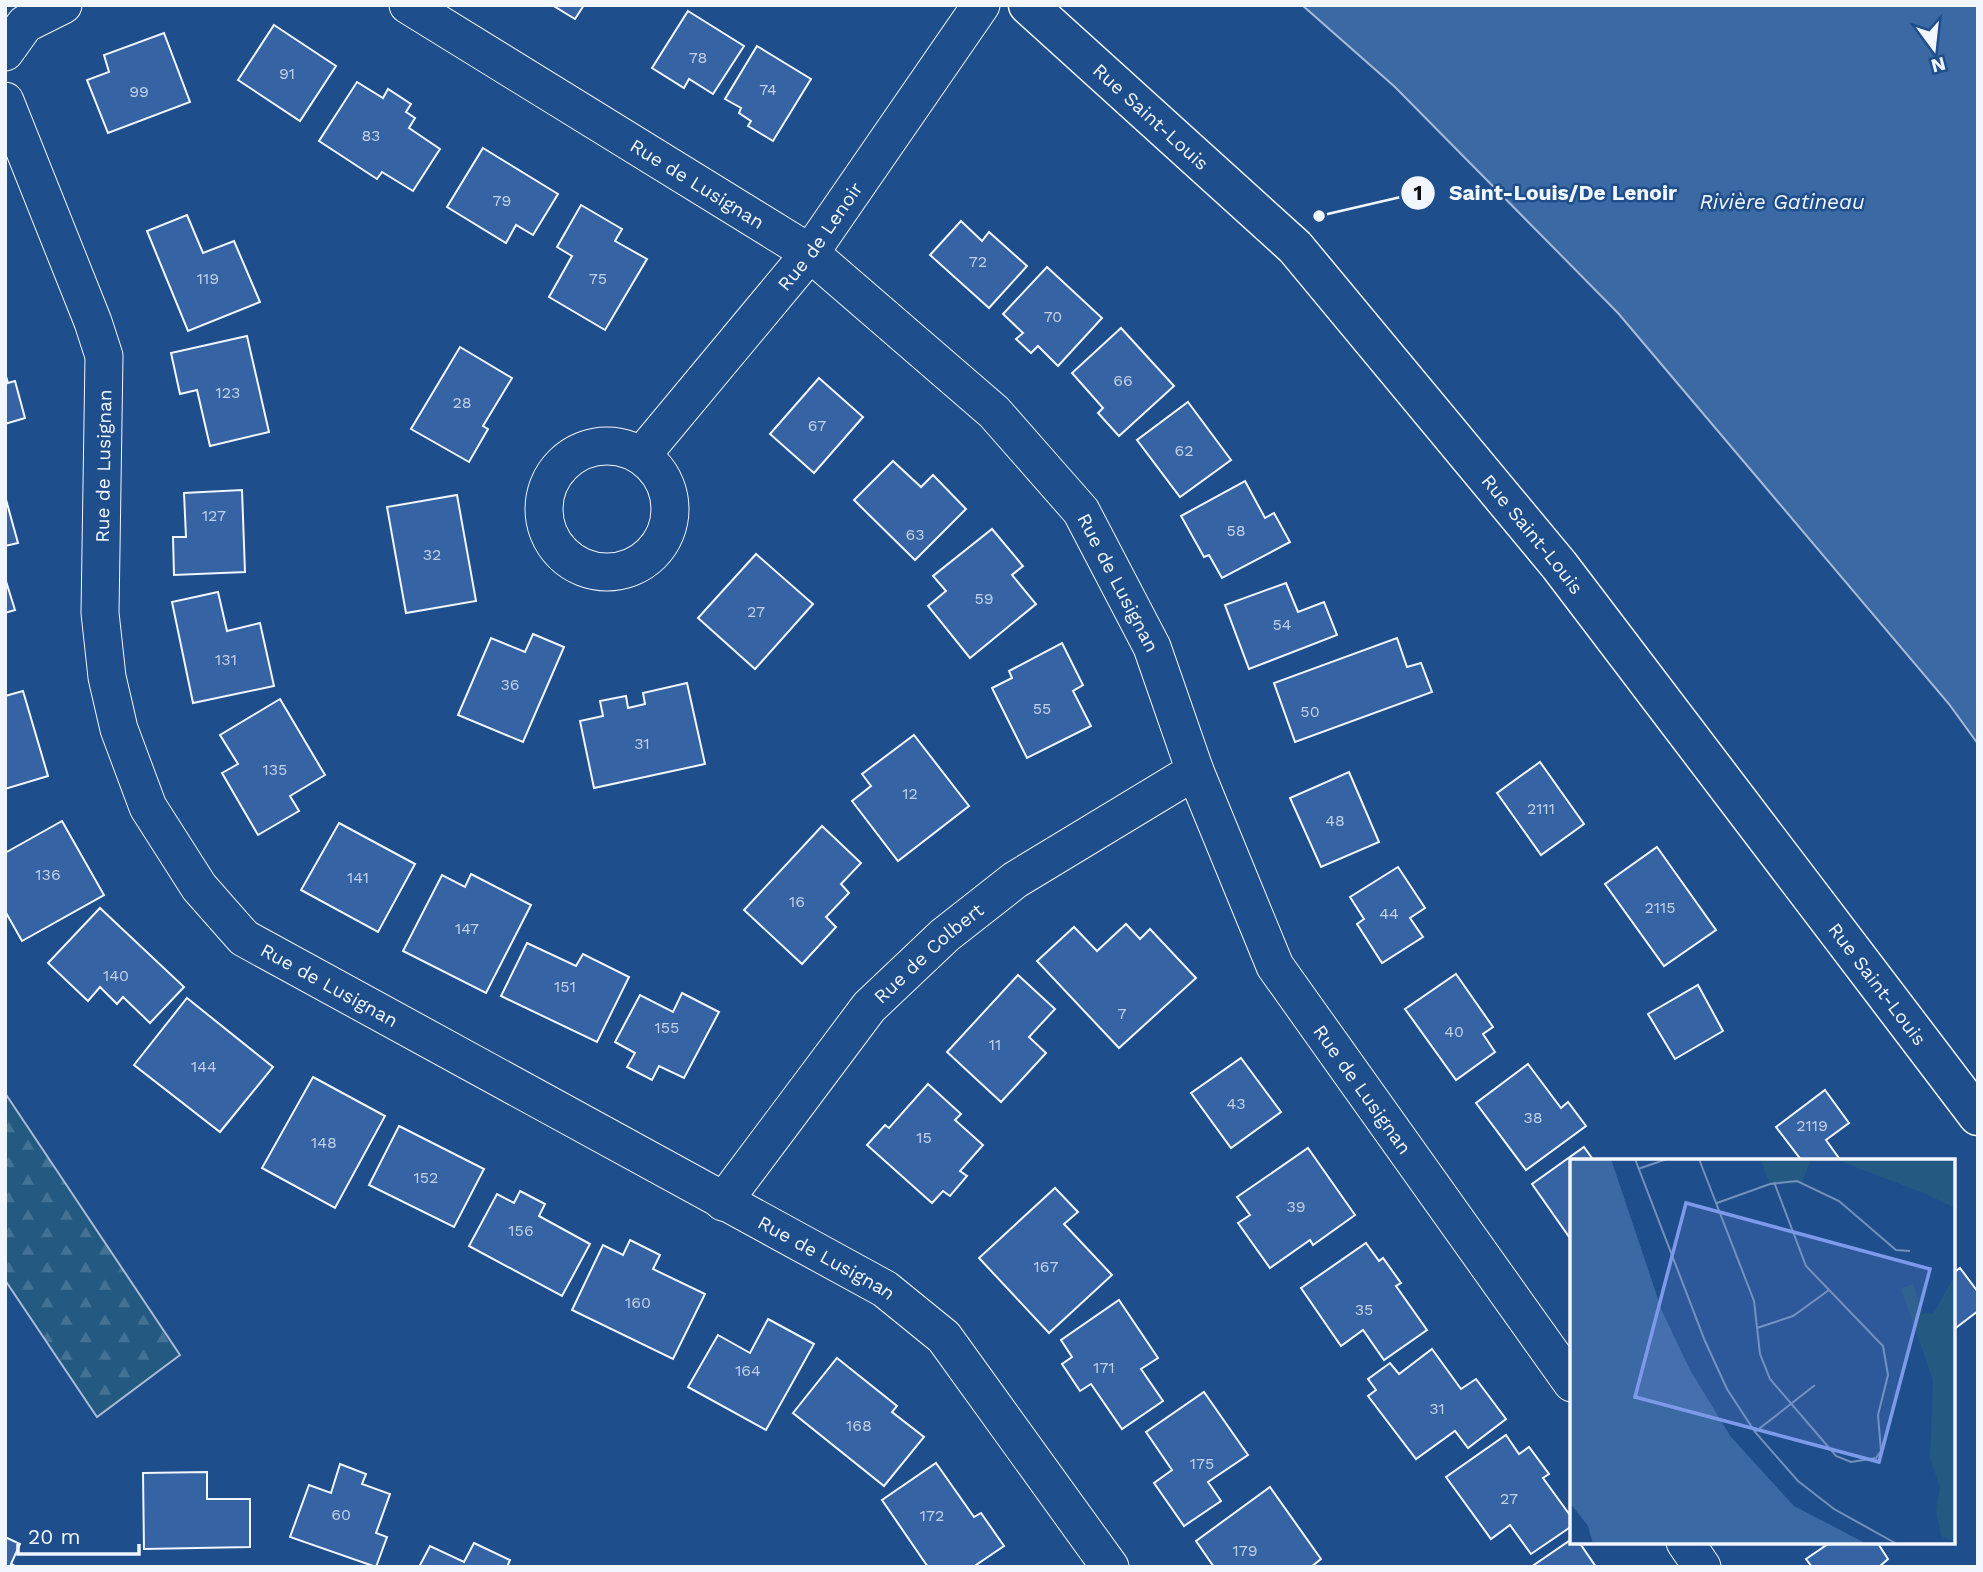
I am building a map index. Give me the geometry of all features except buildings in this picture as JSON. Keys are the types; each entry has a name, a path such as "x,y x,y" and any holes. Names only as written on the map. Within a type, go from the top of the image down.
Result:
{"main road":[{"name":"Rue Saint-Louis","path":"1028,5 1295,247 1559,565 1978,1116"}],"street":[{"path":"5,52 25,24 63,5"},
{"name":"Rue de Lusignan","path":"408,5 810,253 993,412 1081,511 1152,647 1195,771 1275,966 1570,1380"},
{"name":"Rue de Lenoir","path":"642,455 810,253 981,5"},
{"name":"Rue de Lusignan","path":"5,101 93,321 104,356 100,613 107,677 119,729 148,807 199,887 244,938 885,1289 944,1337 1110,1567"},
{"name":"Rue de Colbert","path":"723,1202 869,1007 945,935 1015,880 1195,771"},
{"path":"1686,1544 1702,1567"}],"green space":[{"path":"5,1093 180,1355 97,1417 5,1280"}],"water":[{"name":"Rivière Gatineau","path":"1302,5 1978,5 1978,744 1949,704 1618,313 1395,87"}],"place":[{"name":"Saint-Louis/De Lenoir","path":"1319,216"}]}
